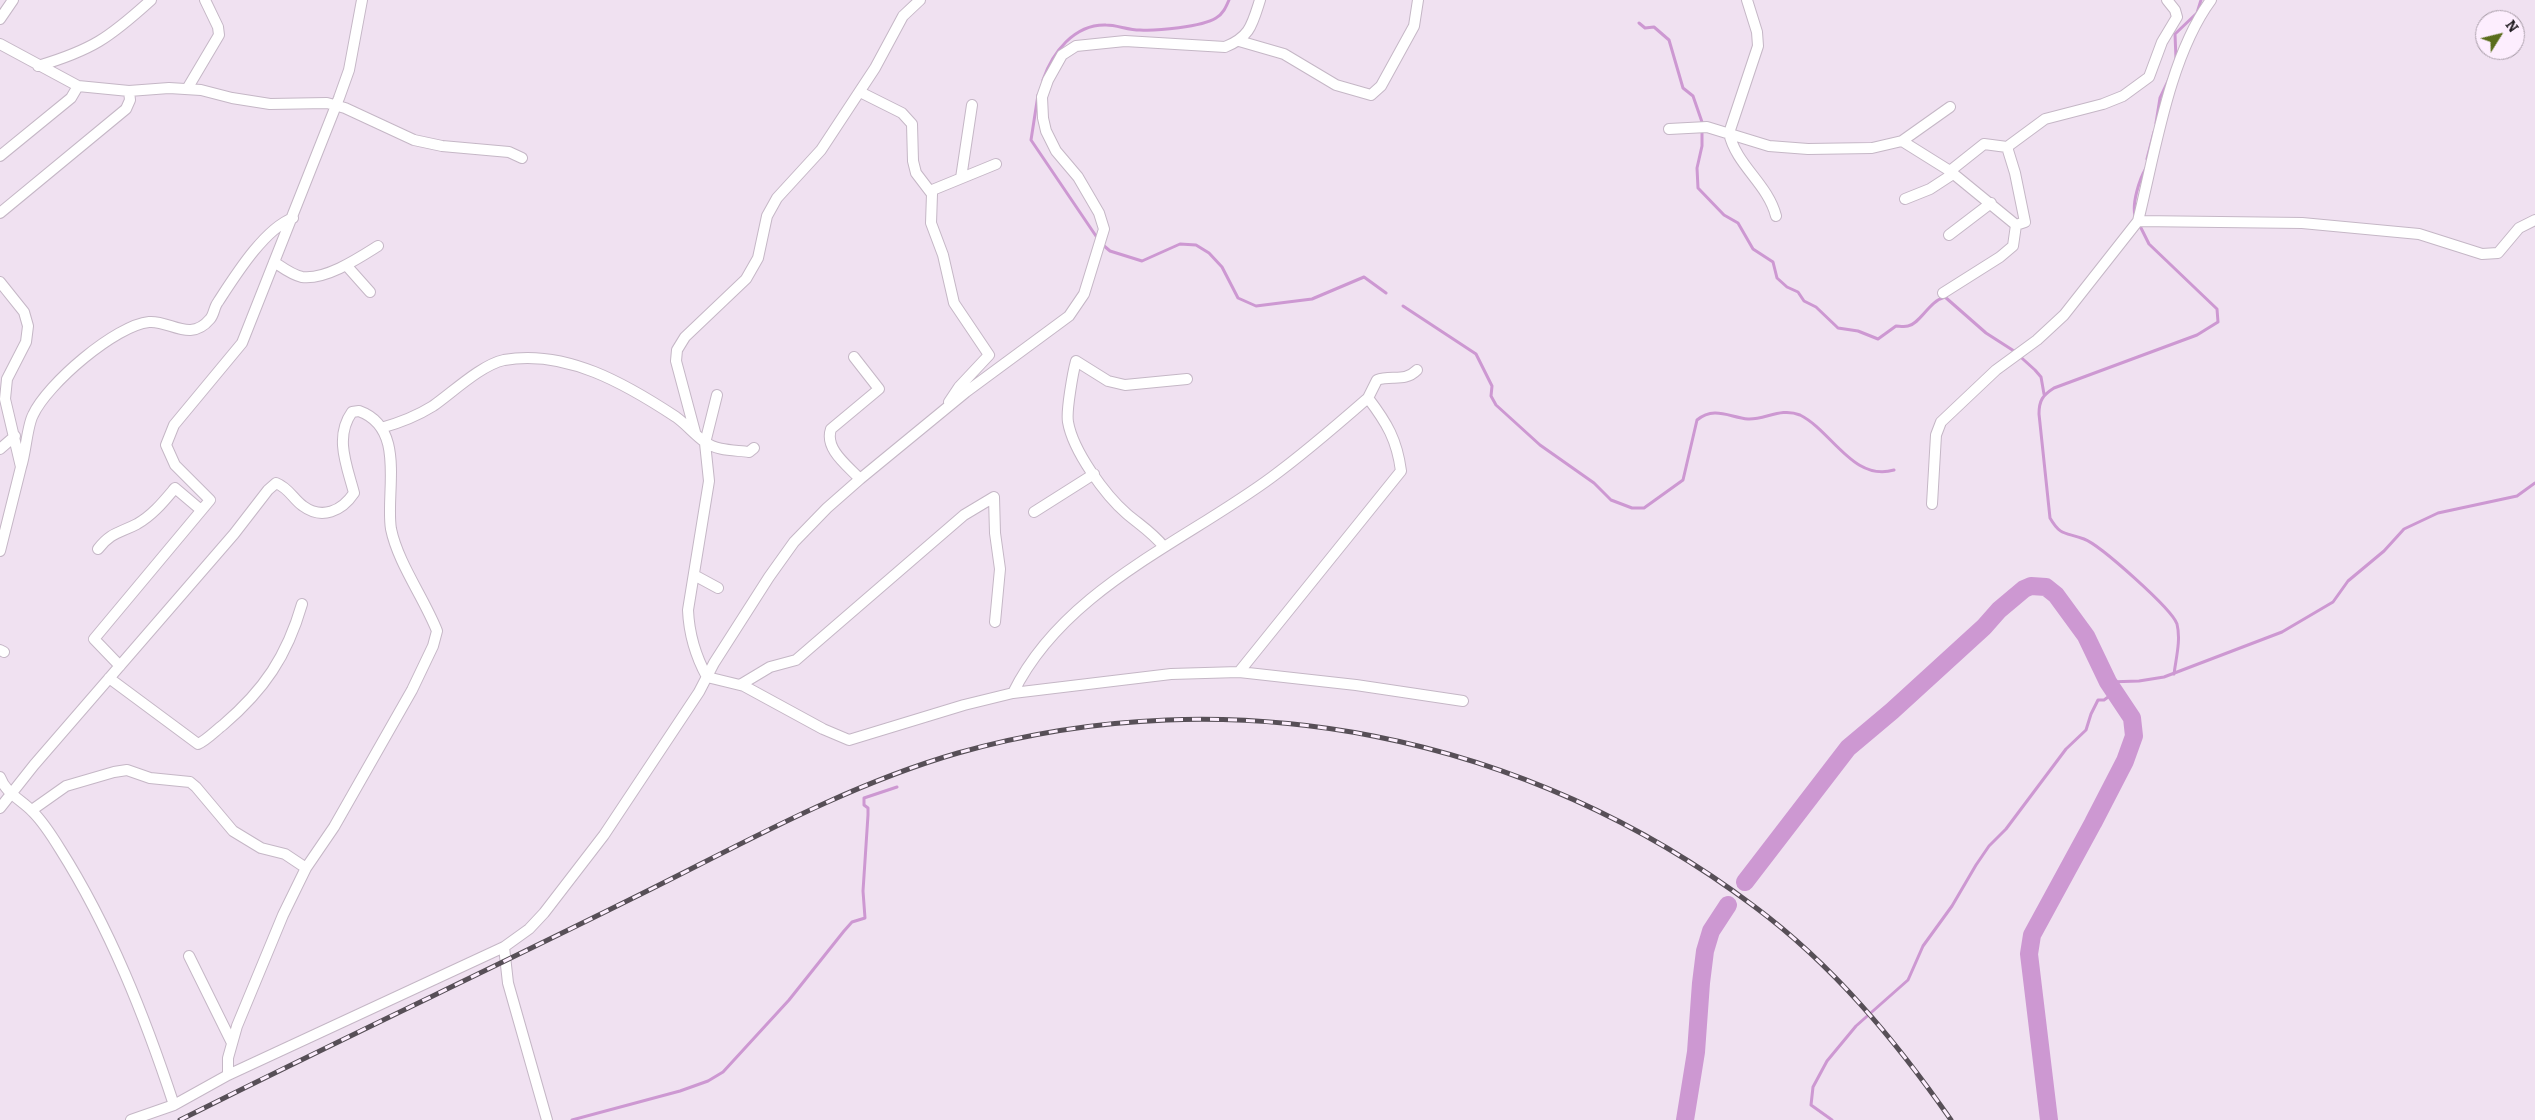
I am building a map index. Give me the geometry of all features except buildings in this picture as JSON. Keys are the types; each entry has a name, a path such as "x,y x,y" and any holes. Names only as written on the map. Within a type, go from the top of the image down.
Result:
{"street":[{"path":"0,19 13,0"},
{"path":"38,66 77,54 103,40 151,0"},
{"path":"187,89 219,35 218,27 205,0"},
{"path":"120,666 94,639 210,500 175,466 166,445 174,425 242,343 293,218 349,70 362,0"},
{"path":"695,432 676,360 677,350 685,338 746,279 758,258 767,216 777,198 821,150 860,92 903,16 920,0"},
{"path":"131,1120 174,1105 240,1069 504,947 529,929 604,835 794,542 827,508 860,479 945,410 1069,316 1084,294 1104,229 1099,213 1078,176 1056,151 1046,131 1042,97 1048,80 1062,55 1076,46 1090,43 1125,41 1224,46 1239,41 1247,34 1260,0"},
{"path":"1239,41 1284,54 1336,86 1371,95 1381,86 1414,26 1418,0"},
{"path":"1747,0 1758,32 1758,46 1729,133 1732,146 1764,191 1776,216"},
{"path":"1905,199 1930,189 1984,144 2007,147 2045,119 2102,104 2123,96 2148,77 2162,42 2177,17 2175,10 2167,0"},
{"path":"1932,504 1938,428 1972,393 2037,340 2064,315 2138,221 2176,74 2196,25 2212,0"},
{"path":"0,44 78,86 130,91 187,89 270,104 327,103 336,105 414,140 442,146 509,152 522,158"},
{"path":"0,156 71,98 78,86"},
{"path":"0,213 126,109 130,100 130,91"},
{"path":"860,92 902,113 912,124 913,161 916,173 932,194 931,223 943,255 954,303 988,355 959,387 945,410"},
{"path":"962,178 972,106"},
{"path":"1669,129 1706,127 1770,146 1808,149 1872,148 1902,141 1950,107"},
{"path":"1902,141 1952,172 2016,225"},
{"path":"2007,147 2026,222 2016,225"},
{"path":"930,191 996,164"},
{"path":"1949,235 1991,203"},
{"path":"0,551 27,450 32,415 68,370 131,327 148,322 158,322 180,330 191,330 202,326 210,319 216,304 268,235 283,222 293,218"},
{"path":"2138,221 2302,223 2419,234 2482,254 2498,253 2519,228 2535,220"},
{"path":"1943,293 2000,257 2013,246 2016,225"},
{"path":"274,262 291,274 303,277 346,265 378,246"},
{"path":"346,265 370,292"},
{"path":"0,282 24,312 28,326 26,342 7,379 5,399 21,467"},
{"path":"381,428 397,424 432,406 493,364 500,361 534,357 579,366 610,379 678,418 706,443 726,450 749,452 754,448"},
{"path":"854,357 878,389 831,429 829,435 830,442 836,453 860,479"},
{"path":"1164,547 1153,533 1116,503 1094,474 1076,443 1068,421 1069,399 1076,362 1108,381 1125,385 1187,379"},
{"path":"1012,693 1024,669 1042,647 1077,612 1109,585 1164,547 1272,478 1368,398 1377,380 1403,379 1412,376 1417,370"},
{"path":"717,395 706,443 709,481 688,610 688,628 697,659 707,677 740,685 823,729 849,740 964,705 1012,693 1171,674 1239,672 1356,685 1463,701"},
{"path":"1239,672 1401,471 1398,448 1382,416 1368,398"},
{"path":"0,808 272,486 276,483 284,486 303,506 319,514 332,512 350,499 354,493 343,448 344,428 352,412 359,411 374,419 381,428 391,459 391,528 412,579 437,631 433,646 412,690 334,827 306,868 264,957 232,1043 228,1058 228,1075"},
{"path":"0,449 15,436"},
{"path":"1034,512 1094,474"},
{"path":"98,549 112,534 139,523 153,512 175,488 201,510"},
{"path":"740,685 770,667 796,660 964,515 994,498 995,532 1000,569 996,622"},
{"path":"694,575 718,588"},
{"path":"110,678 198,744 246,705 269,678 295,628 302,604"},
{"path":"32,810 66,786 114,772 127,770 150,778 190,782 233,831 261,848 285,854 306,868"},
{"path":"0,777 3,786 32,810 61,850 128,980 174,1105"},
{"path":"504,947 508,984 546,1120"},
{"path":"189,956 232,1043"}],"waterway":[{"path":"1043,80 1058,50 1074,35 1084,29 1106,25 1136,30 1190,26 1216,18 1229,0"},
{"path":"2176,59 2175,34 2197,13 2201,0"},
{"path":"1639,23 1645,28 1654,27 1669,40 1683,88 1693,96 1702,122"},
{"path":"2156,123 2160,98 2169,79"},
{"path":"1038,95 1031,140 1098,239"},
{"path":"1702,131 1702,146 1697,168 1698,188 1724,215 1738,223 1753,249 1773,262 1777,278 1787,287 1798,292 1804,301 1816,307 1838,328 1858,331 1878,339 1896,326 1906,326 1917,321 1934,303 1945,297 1986,333 2014,351 2035,370 2041,377 2044,394"},
{"path":"2147,159 2154,132"},
{"path":"2135,216 2134,205 2146,168"},
{"path":"2139,224 2149,244 2217,309 2218,322 2197,335 2054,388 2042,398 2039,414 2050,518 2057,528 2064,533 2084,539 2105,553 2150,592 2172,616 2177,624 2178,636 2174,674"},
{"path":"1103,245 1110,251 1142,261 1180,244 1196,245 1209,253 1222,267 1238,298 1256,306 1312,299 1364,277 1386,293"},
{"path":"1403,306 1476,354 1492,386 1491,396 1496,405 1540,445 1594,483 1611,500 1632,508 1644,508 1683,480 1697,420 1709,414 1716,413 1748,419 1786,412 1800,415 1812,422 1855,462 1867,469 1880,472 1894,470"},
{"path":"2108,682 2139,681 2164,677 2282,632 2333,602 2348,581 2384,551 2404,529 2438,513 2517,496 2535,483"},
{"path":"1745,882 1848,748 1892,711 1984,627 1999,610 2024,589 2031,586 2046,587 2056,595 2086,636 2108,682 2132,718 2134,736 2125,761 2032,935 2029,954 2049,1120"},
{"path":"1832,1120 1811,1105 1813,1087 1827,1061 1856,1026 1908,980 1923,946 1952,906 1989,846 2006,829 2066,749 2086,730 2098,700 2104,700 2115,692"},
{"path":"572,1120 680,1091 708,1081 723,1072 789,1000 852,922 865,918 863,891 868,808 864,805 864,798 897,787"},
{"path":"1685,1120 1696,1052 1705,951 1711,931 1728,905"}],"railway":[{"path":"180,1120 791,819 873,782 958,753 1062,730 1167,720 1271,722 1374,736 1475,762 1573,799 1667,848 1755,907 1784,930 1837,979 1862,1006 1908,1062 1951,1120"}]}
